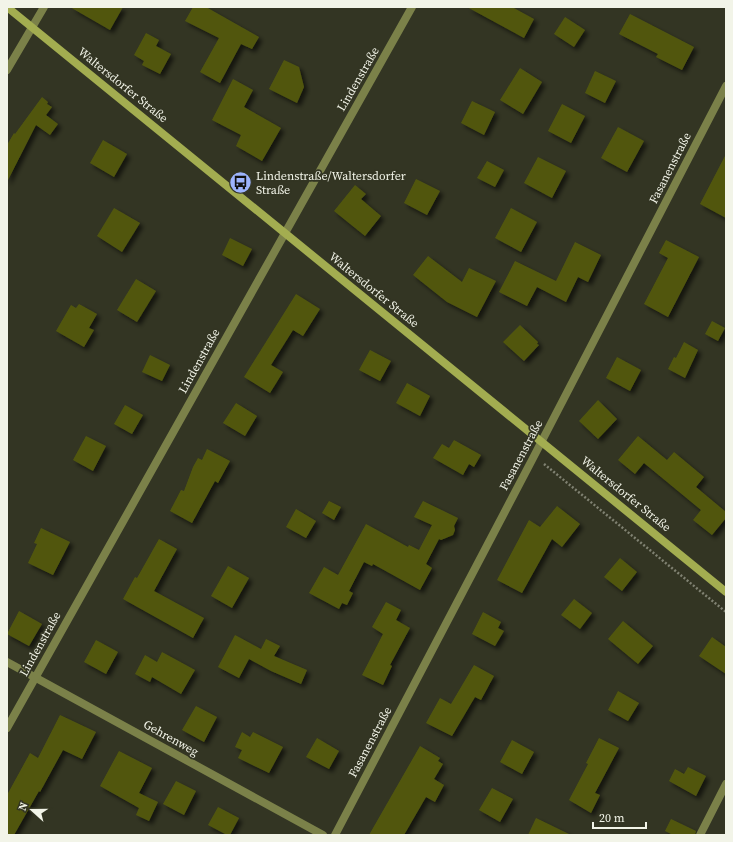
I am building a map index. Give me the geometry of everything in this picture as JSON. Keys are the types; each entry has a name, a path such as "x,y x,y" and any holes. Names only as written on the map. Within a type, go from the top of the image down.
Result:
{"street":[{"name":"Waltersdorfer Straße","path":"7,7 726,592"},
{"path":"7,70 44,7"},
{"name":"Lindenstraße","path":"7,728 412,7"},
{"name":"Fasanenstraße","path":"335,835 726,86"},
{"name":"Gehrenweg","path":"7,662 324,835"},
{"path":"700,835 726,784"}],"path":[{"path":"542,441 541,462 726,612"}],"building":[{"path":"70,7 123,7 110,30"},
{"path":"193,7 206,7 259,37 252,49 241,44 220,83 200,72 219,38 185,21"},
{"path":"467,7 512,7 534,19 524,38"},
{"path":"630,14 694,47 682,70 656,57 658,54 619,34"},
{"path":"565,17 585,30 574,47 554,34"},
{"path":"146,33 159,40 156,46 171,54 160,74 142,65 144,61 134,55"},
{"path":"284,60 299,67 304,87 297,103 269,89"},
{"path":"520,68 542,82 523,114 500,100"},
{"path":"595,71 616,81 605,103 585,93"},
{"path":"233,79 253,90 244,107 281,128 262,161 236,146 241,135 212,120"},
{"path":"42,97 48,102 47,104 52,107 46,115 58,124 50,135 36,125 7,182 7,145 14,133 15,134"},
{"path":"472,101 495,112 484,135 461,123"},
{"path":"562,104 585,116 571,143 548,131"},
{"path":"618,127 644,141 627,172 601,158"},
{"path":"103,140 127,154 114,177 90,163"},
{"path":"726,154 726,218 700,204"},
{"path":"538,157 566,171 552,198 524,183"},
{"path":"487,161 504,170 495,187 477,178"},
{"path":"416,179 440,191 427,215 404,203"},
{"path":"355,185 366,194 361,199 381,216 365,236 334,211"},
{"path":"114,208 140,223 122,252 97,236"},
{"path":"511,208 537,222 521,252 495,238"},
{"path":"230,238 252,249 243,266 222,255"},
{"path":"666,240 699,257 668,317 644,304 668,258 659,253"},
{"path":"575,242 601,255 588,282 578,277 566,302 537,287 527,306 499,292 515,261 556,281"},
{"path":"428,256 462,282 469,268 496,281 477,317 447,302 413,275"},
{"path":"136,279 156,291 137,322 117,310"},
{"path":"296,294 320,309 303,336 293,330 271,365 283,372 270,393 244,377"},
{"path":"79,304 97,314 89,328 94,330 84,347 56,331 71,305 76,308"},
{"path":"712,321 725,328 718,341 705,334"},
{"path":"520,325 538,342 537,344 539,345 524,361 503,342"},
{"path":"684,342 698,350 685,378 668,369 674,357 676,358"},
{"path":"370,350 391,361 380,381 359,370"},
{"path":"150,355 170,365 162,381 142,372"},
{"path":"617,357 641,370 630,391 606,378"},
{"path":"407,383 430,396 420,416 396,403"},
{"path":"598,400 617,419 598,439 579,421"},
{"path":"236,403 257,416 245,436 223,423"},
{"path":"125,405 143,415 132,434 114,424"},
{"path":"86,436 106,446 93,471 73,460"},
{"path":"638,436 667,460 674,452 704,477 696,487 726,512 726,518 712,535 693,520 701,510 644,463 635,474 618,460"},
{"path":"454,440 481,455 474,467 469,464 463,475 433,458 442,444 449,448"},
{"path":"207,449 230,461 218,483 215,481 192,523 170,511 181,490 184,491 198,458 202,460"},
{"path":"329,501 341,507 334,520 322,513"},
{"path":"423,501 458,518 454,526 455,530 453,535 441,540 439,539 426,564 432,568 420,590 373,564 372,566 364,562 349,591 353,593 347,605 342,603 339,609 309,593 324,567 338,575 366,524 408,547 409,545 419,550 432,525 414,517"},
{"path":"557,506 580,524 562,547 552,539 522,593 497,580 529,520 540,527"},
{"path":"296,509 316,521 306,538 286,527"},
{"path":"41,528 70,542 53,575 28,563 37,544 34,543"},
{"path":"159,539 177,549 154,591 204,618 193,638 123,599 135,577 137,578"},
{"path":"620,558 637,572 622,591 604,577"},
{"path":"228,566 249,578 232,608 211,596"},
{"path":"574,599 592,613 580,629 561,615"},
{"path":"386,602 401,610 396,620 410,628 390,665 392,666 383,685 362,675 383,634 372,627"},
{"path":"19,611 42,624 29,646 7,634"},
{"path":"483,612 501,622 498,628 504,631 495,646 472,634"},
{"path":"623,621 653,646 638,664 608,639"},
{"path":"235,635 261,649 266,639 280,646 274,656 307,670 301,684 271,671 249,659 239,678 218,667"},
{"path":"712,637 726,647 726,674 699,656"},
{"path":"96,640 118,652 106,674 84,662"},
{"path":"162,652 195,670 181,694 152,677 150,682 135,674 145,655 157,662"},
{"path":"474,665 494,676 481,700 475,697 452,736 426,723 440,698 451,704"},
{"path":"618,691 639,703 628,721 608,710"},
{"path":"196,706 217,717 204,742 182,730"},
{"path":"60,715 96,732 82,759 63,750 14,835 7,835 7,795 30,753 38,758"},
{"path":"242,732 250,737 253,732 283,747 269,773 238,758 242,750 235,747"},
{"path":"317,738 339,751 329,769 306,757"},
{"path":"599,738 619,748 595,793 600,795 591,813 569,800 588,764 586,763"},
{"path":"512,740 534,752 522,774 500,762"},
{"path":"420,746 440,758 438,761 443,764 434,779 444,785 435,802 426,797 404,835 369,835"},
{"path":"119,751 152,768 139,793 158,802 149,821 136,815 139,808 100,786"},
{"path":"688,767 706,776 696,796 669,781 675,769 684,774"},
{"path":"176,781 196,791 184,815 163,804"},
{"path":"492,788 513,799 500,822 479,810"},
{"path":"218,807 239,818 230,835 227,835 208,825"},
{"path":"536,818 571,835 528,835"},
{"path":"671,819 696,831 695,835 673,835 665,831"}],"place":[{"name":"Lindenstraße/Waltersdorfer Straße","path":"241,183"}]}
